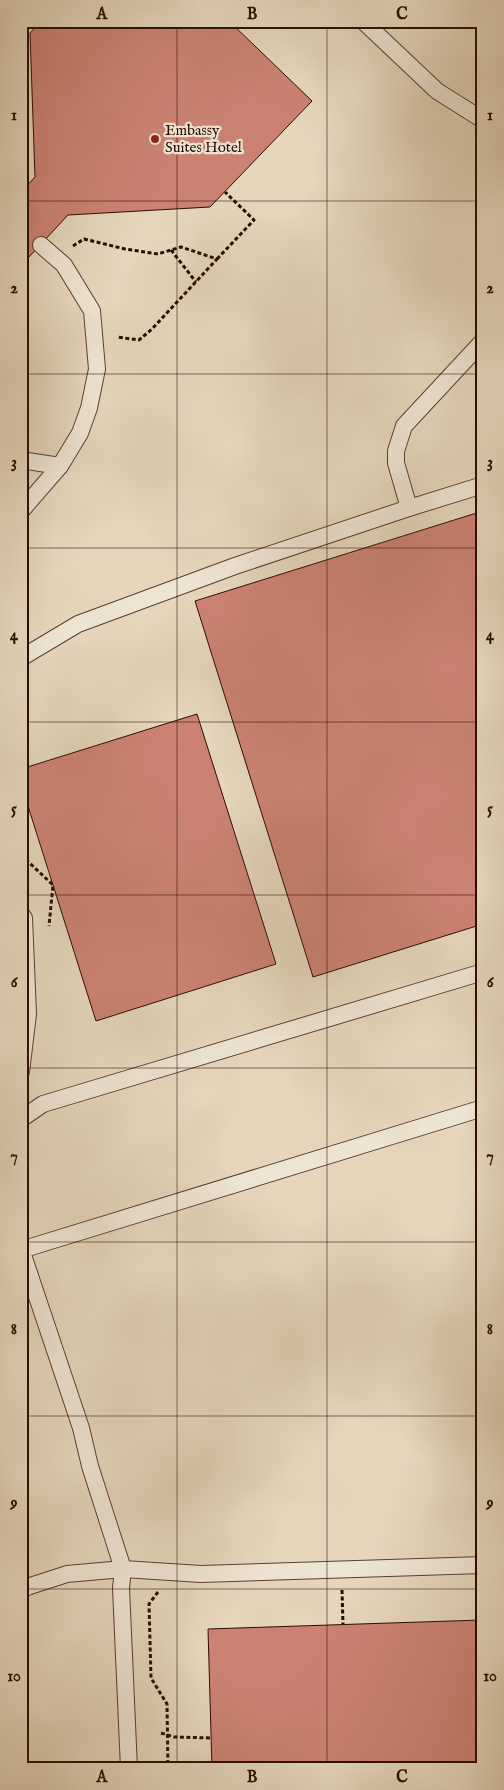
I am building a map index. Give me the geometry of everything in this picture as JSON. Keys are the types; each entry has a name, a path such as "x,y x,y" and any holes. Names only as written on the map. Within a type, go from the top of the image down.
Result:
{"lane":[{"path":"363,21 437,91 483,120"},
{"path":"21,511 60,466 80,433 90,408 98,369 92,311 64,266 41,245"},
{"path":"409,508 396,464 396,451 404,426 483,342"},
{"path":"21,460 60,466"},
{"path":"21,658 78,624 235,566 483,485"},
{"path":"21,914 24,918 28,1014 21,1072"},
{"path":"21,1119 43,1104 483,972"},
{"path":"129,1769 122,1588 123,1569 90,1466 81,1428 21,1250 483,1108"},
{"path":"21,1591 67,1574 123,1569 202,1574 483,1566"}],"path":[{"path":"21,30 30,21"},
{"path":"114,337 139,340 152,329 254,220 225,192"},
{"path":"70,248 84,239 158,254 181,248 218,259"},
{"path":"172,250 196,282"},
{"path":"21,855 53,885 50,926"},
{"path":"341,1582 343,1624"},
{"path":"163,1587 149,1604 151,1678 168,1704 168,1769"},
{"path":"161,1733 174,1737 212,1738"}],"building":[{"name":"Embassy Suites Hotel","path":"41,21 229,21 312,101 210,207 68,215 29,257 21,250 21,192 35,177 30,33"},
{"path":"483,511 483,924 313,977 195,601"},
{"path":"197,714 276,964 96,1021 21,784 21,769"},
{"path":"483,1481 483,1500 477,1482"},
{"path":"481,1620 483,1769 212,1769 208,1629"}],"place":[{"name":"Embassy Suites Hotel","path":"155,139"}]}
